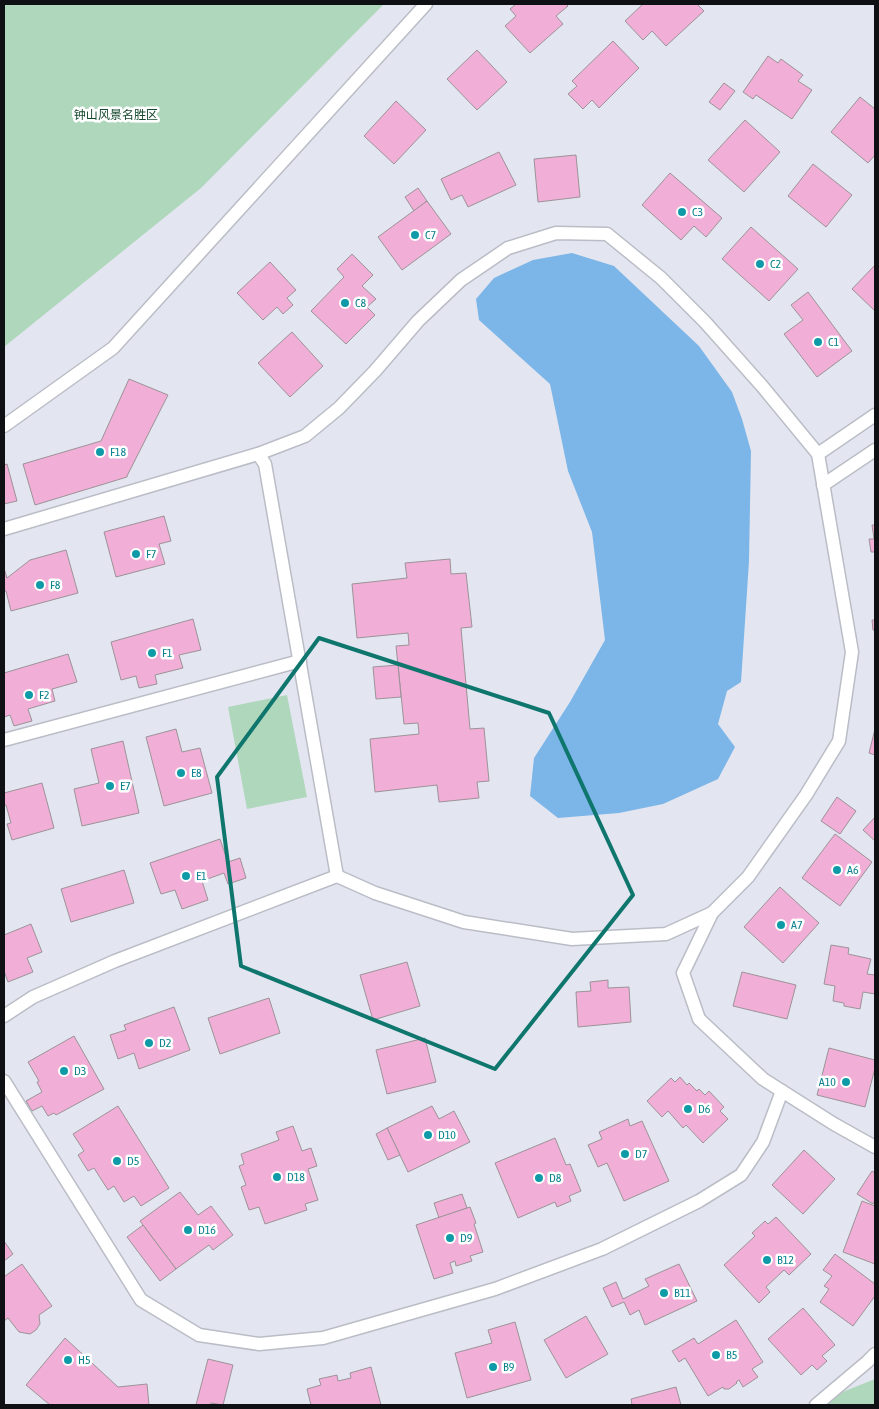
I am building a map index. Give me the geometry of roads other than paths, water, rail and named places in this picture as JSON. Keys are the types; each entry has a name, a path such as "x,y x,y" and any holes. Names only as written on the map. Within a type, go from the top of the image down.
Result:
{"lane":[{"path":"4,426 113,348 426,4"},
{"path":"4,529 258,454 305,436 339,408 375,371 418,321 461,280 508,248 556,233 606,234 661,278 705,322 762,386 818,454 852,652 839,741 806,795 748,877 712,913 683,973 699,1019 763,1080 875,1147"},
{"path":"818,454 875,415"},
{"path":"823,485 875,450"},
{"path":"258,454 265,464 337,876"},
{"path":"4,740 300,661"},
{"path":"4,1016 33,997 115,960 337,876 375,892 464,922 572,939 666,934 712,913"},
{"path":"4,1081 140,1300 199,1335 259,1344 323,1338 495,1289 602,1249 699,1201 740,1175 763,1142 782,1091"},
{"path":"816,1405 875,1354"}],"water":[{"path":"572,253 614,266 699,346 732,392 751,451 749,561 741,682 727,691 718,724 735,747 718,779 663,804 619,813 558,818 530,796 534,758 570,702 605,640 592,532 568,471 550,384 479,320 476,299 494,278 533,260"}],"place":[{"name":"C3","path":"682,212"},
{"name":"C7","path":"415,235"},
{"name":"C2","path":"760,264"},
{"name":"C8","path":"345,303"},
{"name":"C1","path":"818,342"},
{"name":"F18","path":"100,452"},
{"name":"F7","path":"136,554"},
{"name":"F8","path":"40,585"},
{"name":"F1","path":"152,653"},
{"name":"F2","path":"29,695"},
{"name":"E8","path":"181,773"},
{"name":"E7","path":"110,786"},
{"name":"A6","path":"837,870"},
{"name":"E1","path":"186,876"},
{"name":"A7","path":"781,925"},
{"name":"D2","path":"149,1043"},
{"name":"D3","path":"64,1071"},
{"name":"A10","path":"846,1082"},
{"name":"D6","path":"688,1109"},
{"name":"D10","path":"428,1135"},
{"name":"D7","path":"625,1154"},
{"name":"D5","path":"117,1161"},
{"name":"D18","path":"277,1177"},
{"name":"D8","path":"539,1178"},
{"name":"D16","path":"188,1230"},
{"name":"D9","path":"450,1238"},
{"name":"B12","path":"767,1260"},
{"name":"B11","path":"664,1293"},
{"name":"B5","path":"716,1355"},
{"name":"H5","path":"68,1360"},
{"name":"B9","path":"493,1367"}],"park label":[{"name":"钟山风景名胜区","path":"116,115"}]}
